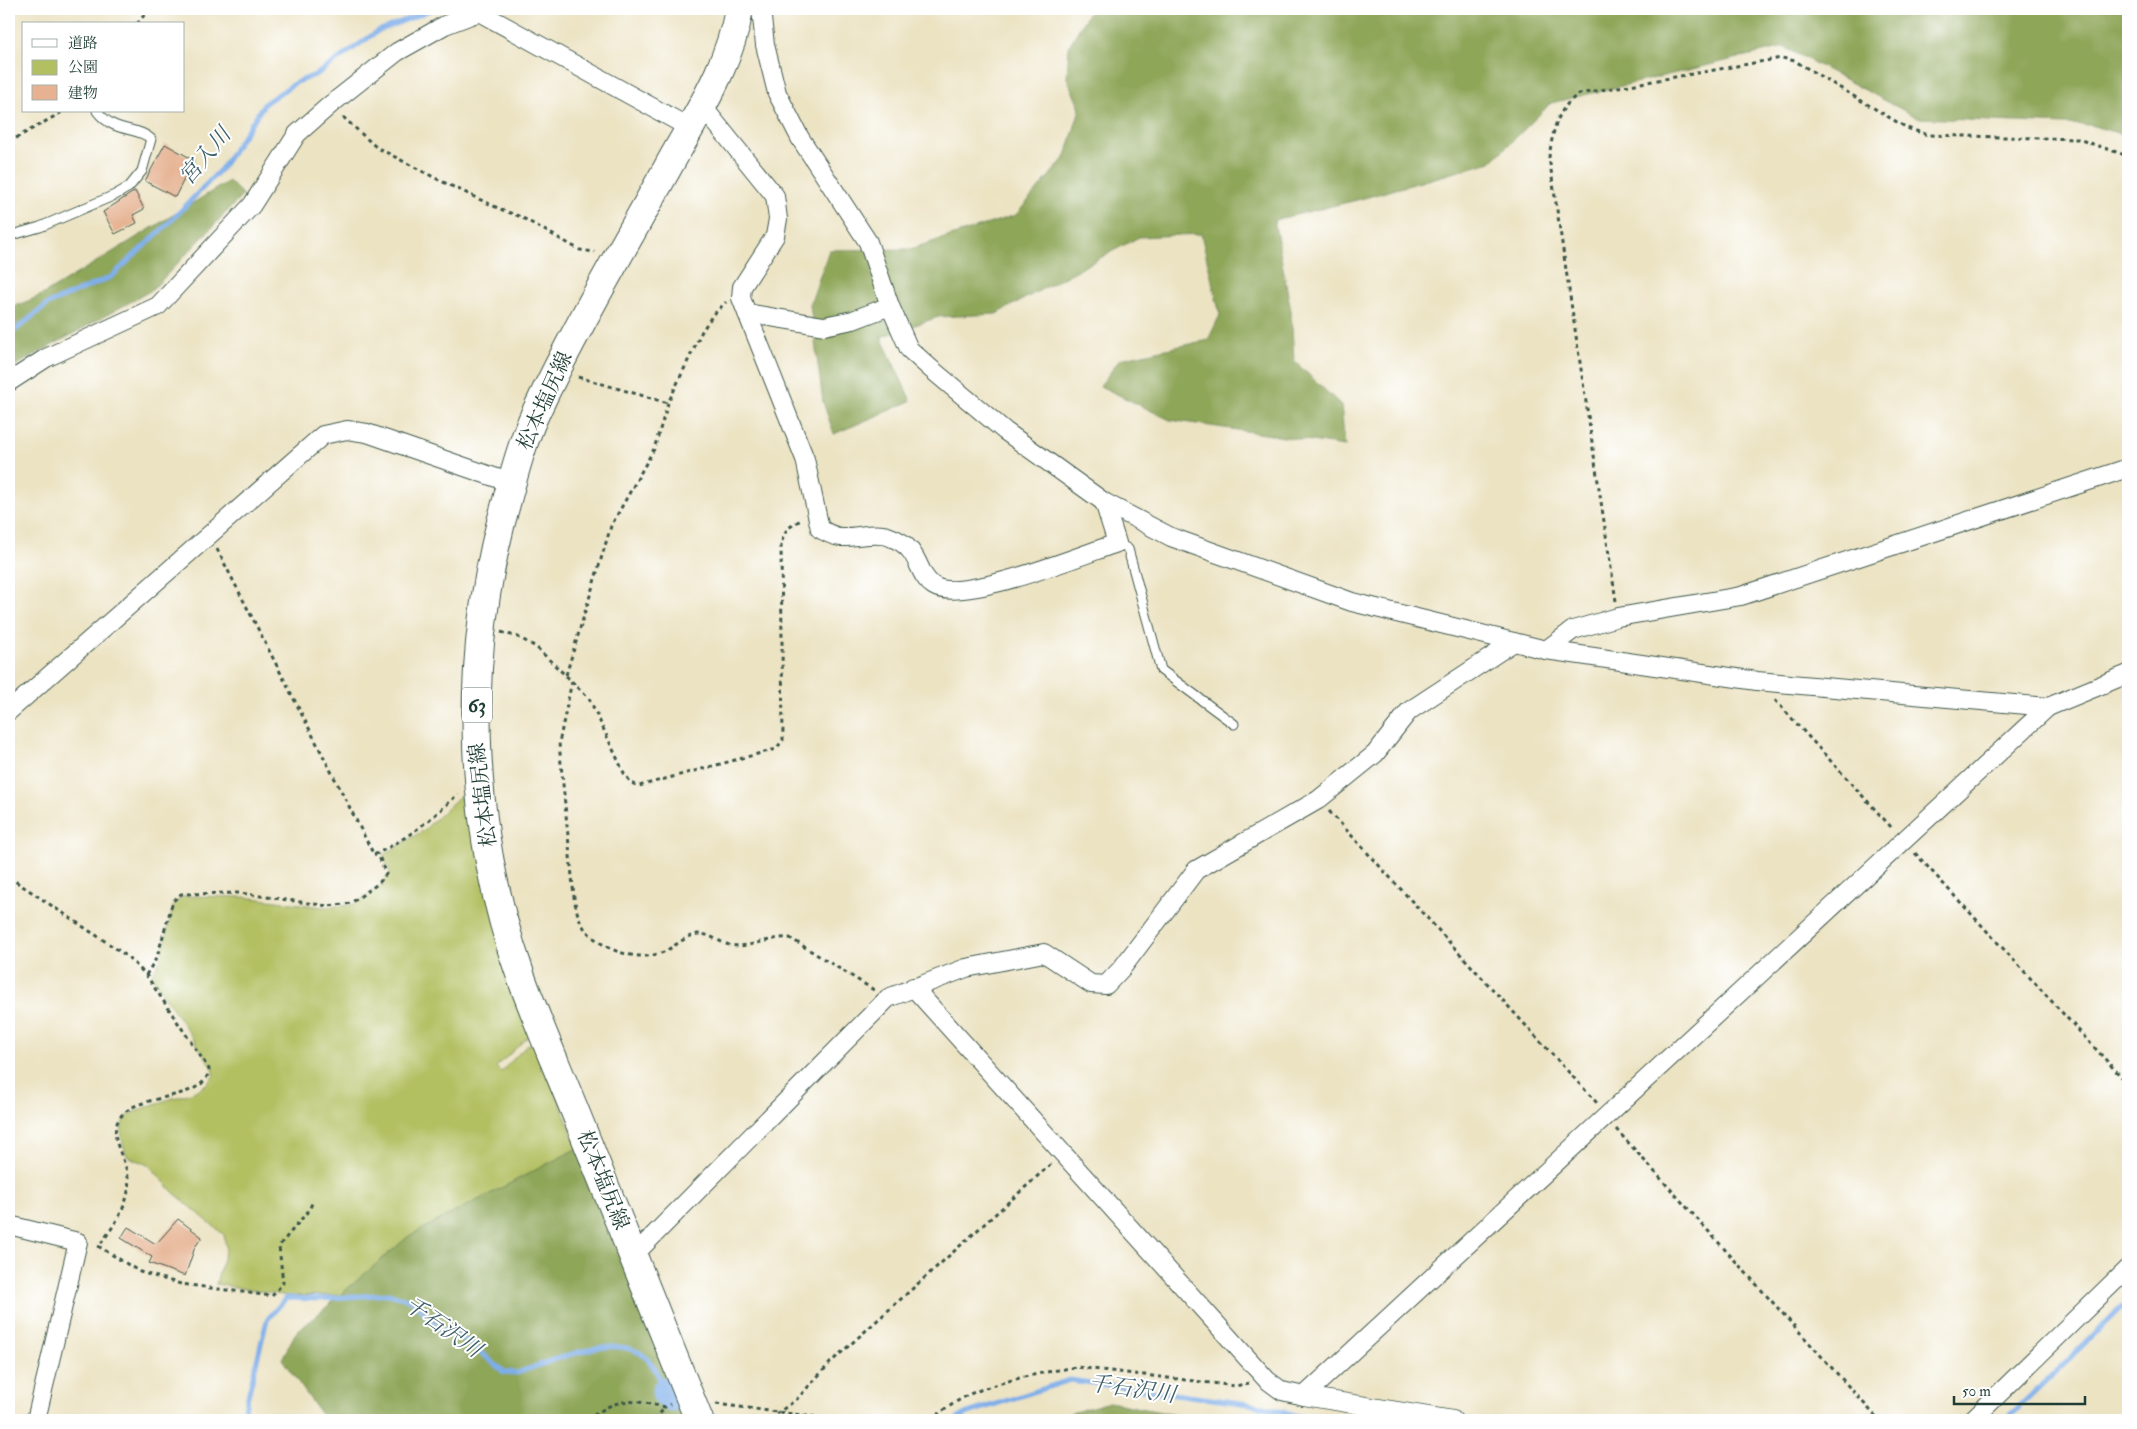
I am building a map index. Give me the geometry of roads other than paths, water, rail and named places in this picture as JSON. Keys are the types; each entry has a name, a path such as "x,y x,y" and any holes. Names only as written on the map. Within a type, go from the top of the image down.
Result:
{"main road":[{"name":"松本塩尻線","path":"693,1405 520,975 496,891 478,779 476,732 482,626 490,565 511,483 533,418 556,371 619,255 696,118 735,35 739,9"}],"street":[{"path":"761,9 765,45 777,94 800,138 868,242 890,306 909,348 1005,431 1104,502 1171,537 1352,602 1546,650 1757,681 2048,707"},
{"path":"9,382 46,358 158,306 252,205 297,134 330,104 397,52 445,25 479,12 696,118 775,196 778,219 775,236 742,287 744,306 805,459 820,529 839,537 888,535 901,541 915,555 926,578 935,587 945,589 978,589 1117,543 1104,502"},
{"path":"744,306 824,326 854,320 890,306"},
{"path":"9,711 324,435 347,430 367,433 511,483"},
{"path":"1546,650 1573,630 1618,617 1741,596 2053,495 2128,468"},
{"path":"633,1256 888,998 966,968 1044,953 1091,984 1106,985 1122,968 1196,870 1318,800 1376,754 1409,711 1514,642"},
{"path":"1304,1396 2048,707 2128,674"},
{"path":"913,987 1267,1380 1282,1391 1304,1396 1453,1420"},
{"path":"9,1225 78,1242 36,1420"},
{"path":"1972,1420 2128,1268"}],"lane":[{"path":"9,236 40,227 115,195 129,187 142,171 150,139 146,135 110,124 98,112"},
{"path":"1117,543 1128,549 1161,670 1234,724"}],"waterway":[{"name":"宮入川","path":"9,335 48,304 111,277 173,219 221,169 265,103 295,83 317,74 378,31 433,9"},
{"name":"千石沢川","path":"239,1420 244,1412 267,1320 286,1298 318,1299 390,1294 413,1301 437,1327 467,1341 504,1372 517,1373 586,1350 623,1347 638,1352 650,1362 667,1392"},
{"name":"千石沢川","path":"2005,1420 2128,1302"},
{"name":"千石沢川","path":"956,1420 965,1414 1070,1380 1256,1405 1313,1420"},
{"name":"千石沢川","path":"667,1392 671,1396"},
{"name":"千石沢川","path":"711,1416 746,1420"}]}
